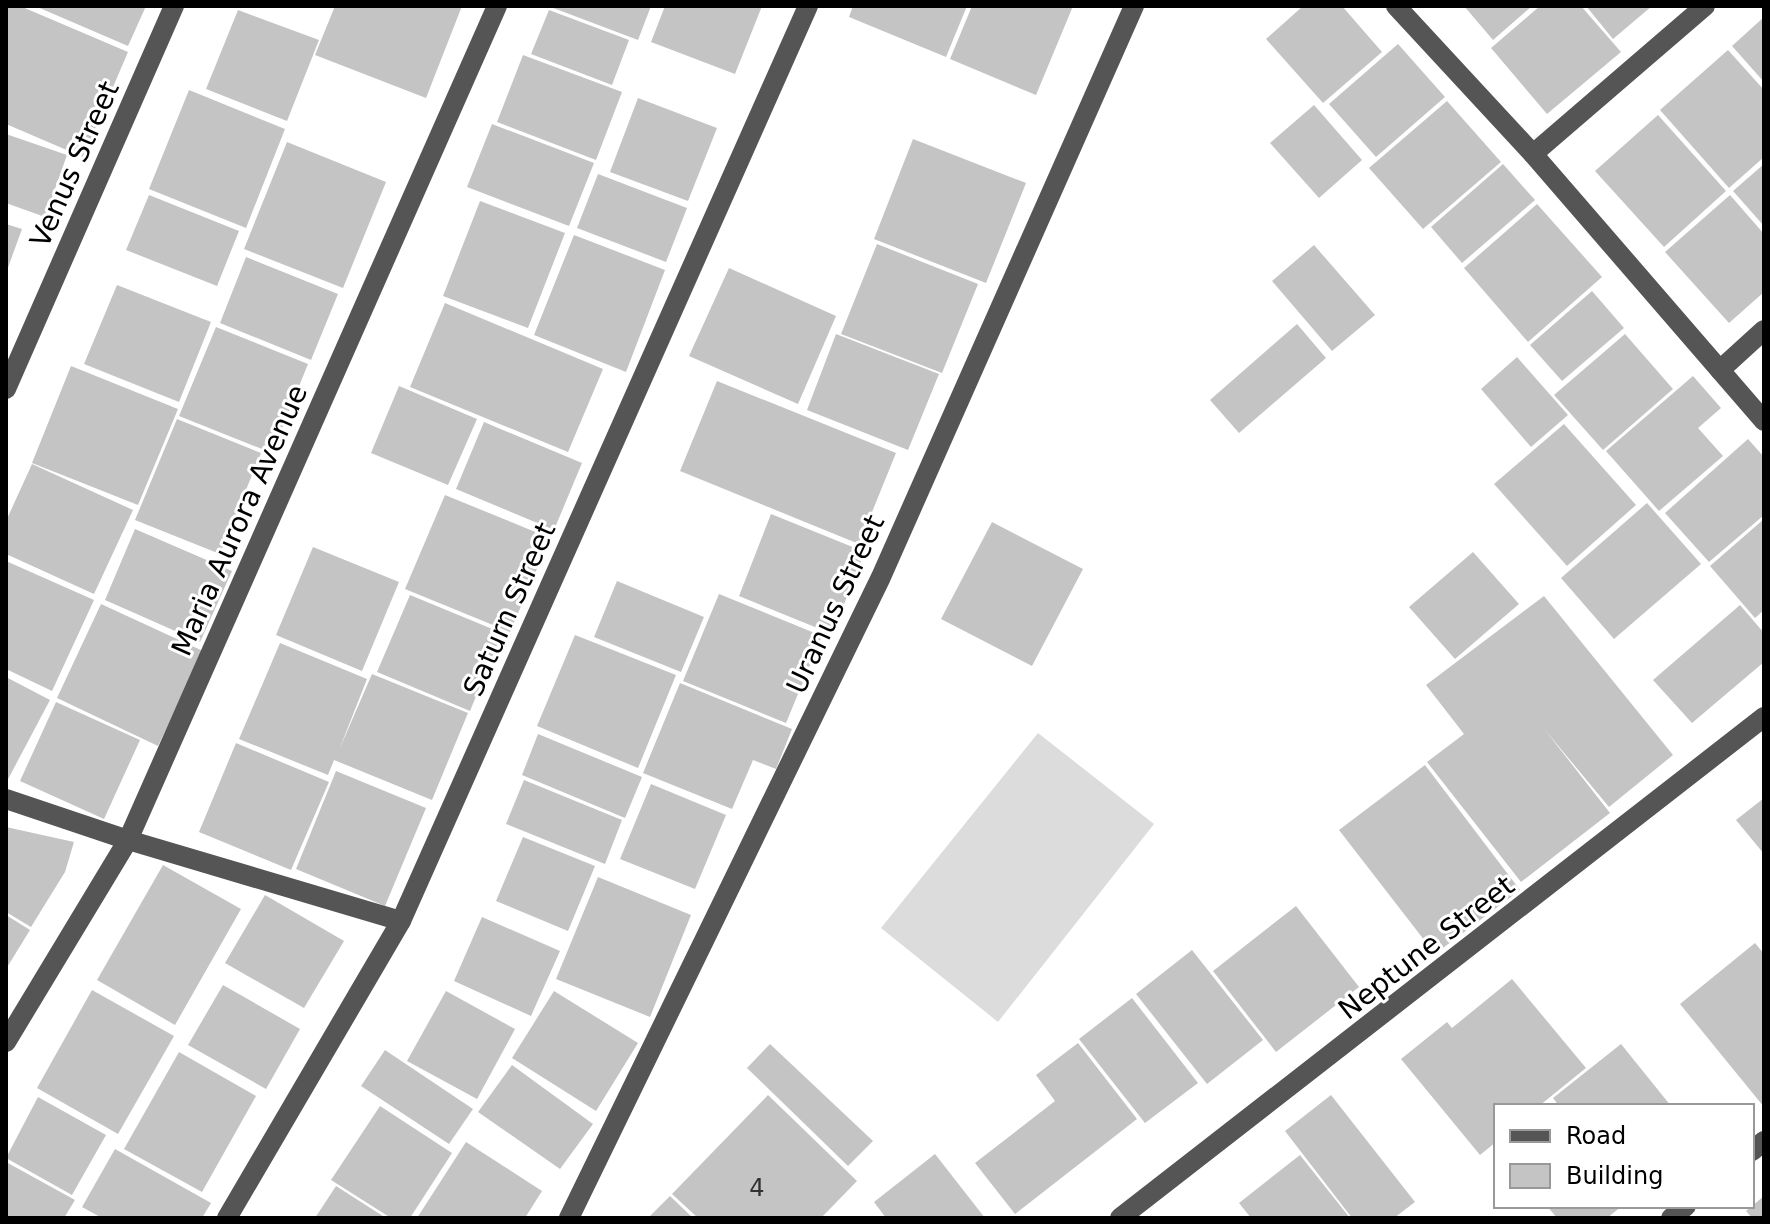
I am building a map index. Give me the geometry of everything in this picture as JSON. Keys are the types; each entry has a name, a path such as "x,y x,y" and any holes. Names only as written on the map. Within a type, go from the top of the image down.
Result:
{"street":[{"name":"Venus Street","path":"6,389 174,6"},
{"name":"Maria Aurora Avenue","path":"6,1042 128,840 497,6"},
{"name":"Saturn Street","path":"227,1218 401,921 808,6"},
{"name":"Uranus Street","path":"569,1218 881,577 1134,6"},
{"path":"1396,6 1533,154 1764,421"},
{"path":"1533,154 1705,6"},
{"path":"1720,370 1764,330"},
{"name":"Neptune Street","path":"1120,1218 1764,717"},
{"path":"6,799 128,840 401,921"}],"shaded area":[{"path":"1038,733 1154,824 998,1022 881,928"}],"building":[{"path":"6,6 20,6 128,52 83,157 6,124"},
{"path":"35,6 146,6 128,46"},
{"path":"335,6 462,6 426,98 315,55"},
{"path":"548,6 651,6 638,40"},
{"path":"665,6 762,6 735,74 651,42"},
{"path":"853,6 967,6 946,57 849,17"},
{"path":"972,6 1073,6 1036,95 950,59"},
{"path":"1303,6 1342,6 1382,52 1323,103 1266,39"},
{"path":"1464,6 1532,6 1493,40"},
{"path":"1540,6 1581,6 1621,52 1547,114 1491,48"},
{"path":"1586,6 1652,6 1613,39"},
{"path":"238,10 319,40 287,121 206,89"},
{"path":"549,10 629,40 612,85 531,54"},
{"path":"1764,17 1764,82 1732,46"},
{"path":"1398,44 1445,97 1376,157 1329,104"},
{"path":"1728,50 1764,90 1764,157 1729,188 1660,110"},
{"path":"523,55 622,92 596,160 497,122"},
{"path":"189,90 285,129 246,228 149,189"},
{"path":"638,98 717,128 688,201 610,172"},
{"path":"1447,101 1501,162 1423,229 1369,168"},
{"path":"1314,105 1362,160 1319,198 1270,143"},
{"path":"1658,115 1726,191 1664,247 1595,171"},
{"path":"492,124 594,163 569,226 467,187"},
{"path":"6,134 67,155 45,217 6,203"},
{"path":"913,139 1026,183 986,283 874,239"},
{"path":"287,142 386,182 343,288 244,249"},
{"path":"1503,164 1535,200 1462,263 1431,227"},
{"path":"1764,164 1764,226 1733,191"},
{"path":"598,174 687,208 666,262 577,228"},
{"path":"149,195 239,231 217,286 126,250"},
{"path":"1730,195 1764,234 1764,292 1729,323 1665,252"},
{"path":"480,201 565,233 528,328 443,296"},
{"path":"1537,204 1602,277 1528,342 1464,268"},
{"path":"6,224 22,229 6,273"},
{"path":"574,235 665,270 626,372 534,335"},
{"path":"877,244 978,284 942,373 841,334"},
{"path":"1314,245 1375,315 1332,351 1272,281"},
{"path":"246,257 338,294 311,360 220,323"},
{"path":"729,268 836,316 798,404 689,356"},
{"path":"117,285 211,322 179,402 84,364"},
{"path":"1592,291 1624,328 1562,381 1530,345"},
{"path":"445,303 603,369 568,452 410,387"},
{"path":"1297,324 1326,358 1239,433 1210,400"},
{"path":"216,327 308,364 272,453 179,416"},
{"path":"836,334 939,374 908,450 807,410"},
{"path":"1625,334 1673,389 1603,450 1554,395"},
{"path":"1517,357 1568,415 1531,447 1481,389"},
{"path":"71,366 178,409 138,505 32,463"},
{"path":"1693,376 1721,408 1698,428 1723,456 1659,511 1606,451"},
{"path":"717,381 896,453 859,544 680,471"},
{"path":"399,386 477,419 448,485 371,453"},
{"path":"177,419 261,453 220,554 135,520"},
{"path":"484,422 582,463 554,530 456,489"},
{"path":"1564,424 1636,505 1567,566 1494,484"},
{"path":"1748,439 1764,457 1764,515 1709,562 1665,513"},
{"path":"32,464 133,510 94,594 6,554 6,521"},
{"path":"445,495 550,538 510,632 405,589"},
{"path":"1647,503 1701,564 1614,639 1561,578"},
{"path":"771,514 865,552 832,634 739,596"},
{"path":"1764,519 1764,610 1755,618 1710,566"},
{"path":"992,522 1083,569 1032,666 941,619"},
{"path":"135,529 232,571 200,642 105,600"},
{"path":"313,547 399,582 362,671 276,635"},
{"path":"1473,552 1519,604 1455,659 1409,607"},
{"path":"6,561 94,600 52,691 6,669"},
{"path":"617,581 704,617 681,672 594,637"},
{"path":"719,594 822,636 786,723 683,681"},
{"path":"410,595 502,633 470,711 377,672"},
{"path":"1544,596 1673,755 1609,807 1545,730 1610,813 1521,882 1427,762 1464,734 1426,685"},
{"path":"101,604 203,651 158,746 57,698"},
{"path":"1740,605 1764,633 1764,662 1692,723 1653,680"},
{"path":"575,635 676,675 638,768 537,726"},
{"path":"280,643 367,679 339,750 372,674 468,713 432,800 334,760 328,775 239,739"},
{"path":"6,677 50,700 6,783"},
{"path":"680,683 792,729 776,769 753,760 732,809 643,773"},
{"path":"56,702 140,740 104,819 20,781"},
{"path":"538,734 642,777 625,818 522,775"},
{"path":"236,743 329,782 291,870 199,832"},
{"path":"1425,765 1520,890 1435,954 1339,830"},
{"path":"336,771 426,808 385,906 296,869"},
{"path":"524,780 622,820 605,864 506,824"},
{"path":"651,784 726,815 695,889 620,859"},
{"path":"1764,798 1764,854 1736,820"},
{"path":"6,827 74,842 65,872 31,927 6,912"},
{"path":"523,837 595,866 568,931 496,901"},
{"path":"163,865 241,909 175,1025 97,980"},
{"path":"598,877 691,915 650,1017 556,979"},
{"path":"265,895 344,941 304,1008 225,963"},
{"path":"1296,906 1359,987 1276,1052 1213,971"},
{"path":"6,915 30,930 6,969"},
{"path":"482,917 560,951 531,1016 454,981"},
{"path":"1755,943 1764,954 1764,1107 1680,1004"},
{"path":"1192,950 1263,1040 1207,1084 1136,994"},
{"path":"1512,979 1586,1068 1541,1104 1494,1104 1494,1144 1480,1155 1401,1059 1447,1022 1452,1028"},
{"path":"223,985 300,1029 266,1089 188,1045"},
{"path":"92,990 174,1036 118,1134 37,1088"},
{"path":"446,991 515,1029 477,1099 407,1061"},
{"path":"554,991 638,1043 596,1111 512,1058"},
{"path":"1132,998 1198,1083 1145,1123 1079,1039"},
{"path":"1078,1043 1137,1119 1015,1214 975,1163 1055,1101 1036,1075"},
{"path":"770,1044 873,1141 848,1166 747,1068"},
{"path":"1621,1044 1669,1104 1558,1104 1553,1098"},
{"path":"385,1050 473,1109 449,1144 361,1086"},
{"path":"179,1052 256,1096 202,1192 124,1149"},
{"path":"512,1065 593,1124 560,1169 478,1112"},
{"path":"768,1095 857,1181 821,1218 698,1218 672,1194"},
{"path":"1331,1095 1415,1202 1394,1218 1352,1218 1285,1131"},
{"path":"38,1097 106,1135 72,1195 6,1158"},
{"path":"380,1106 452,1153 410,1218 391,1218 331,1180"},
{"path":"466,1142 542,1191 525,1218 417,1218"},
{"path":"115,1149 211,1203 202,1218 102,1218 82,1207"},
{"path":"935,1154 985,1218 886,1218 874,1202"},
{"path":"1300,1155 1350,1218 1251,1218 1239,1203"},
{"path":"6,1162 75,1200 64,1218 6,1218"},
{"path":"336,1186 386,1218 315,1218"},
{"path":"670,1196 693,1218 648,1218"},
{"path":"1764,1196 1764,1218 1752,1218 1746,1211 1754,1208"},
{"path":"1549,1208 1620,1208 1607,1218 1557,1218"}]}
